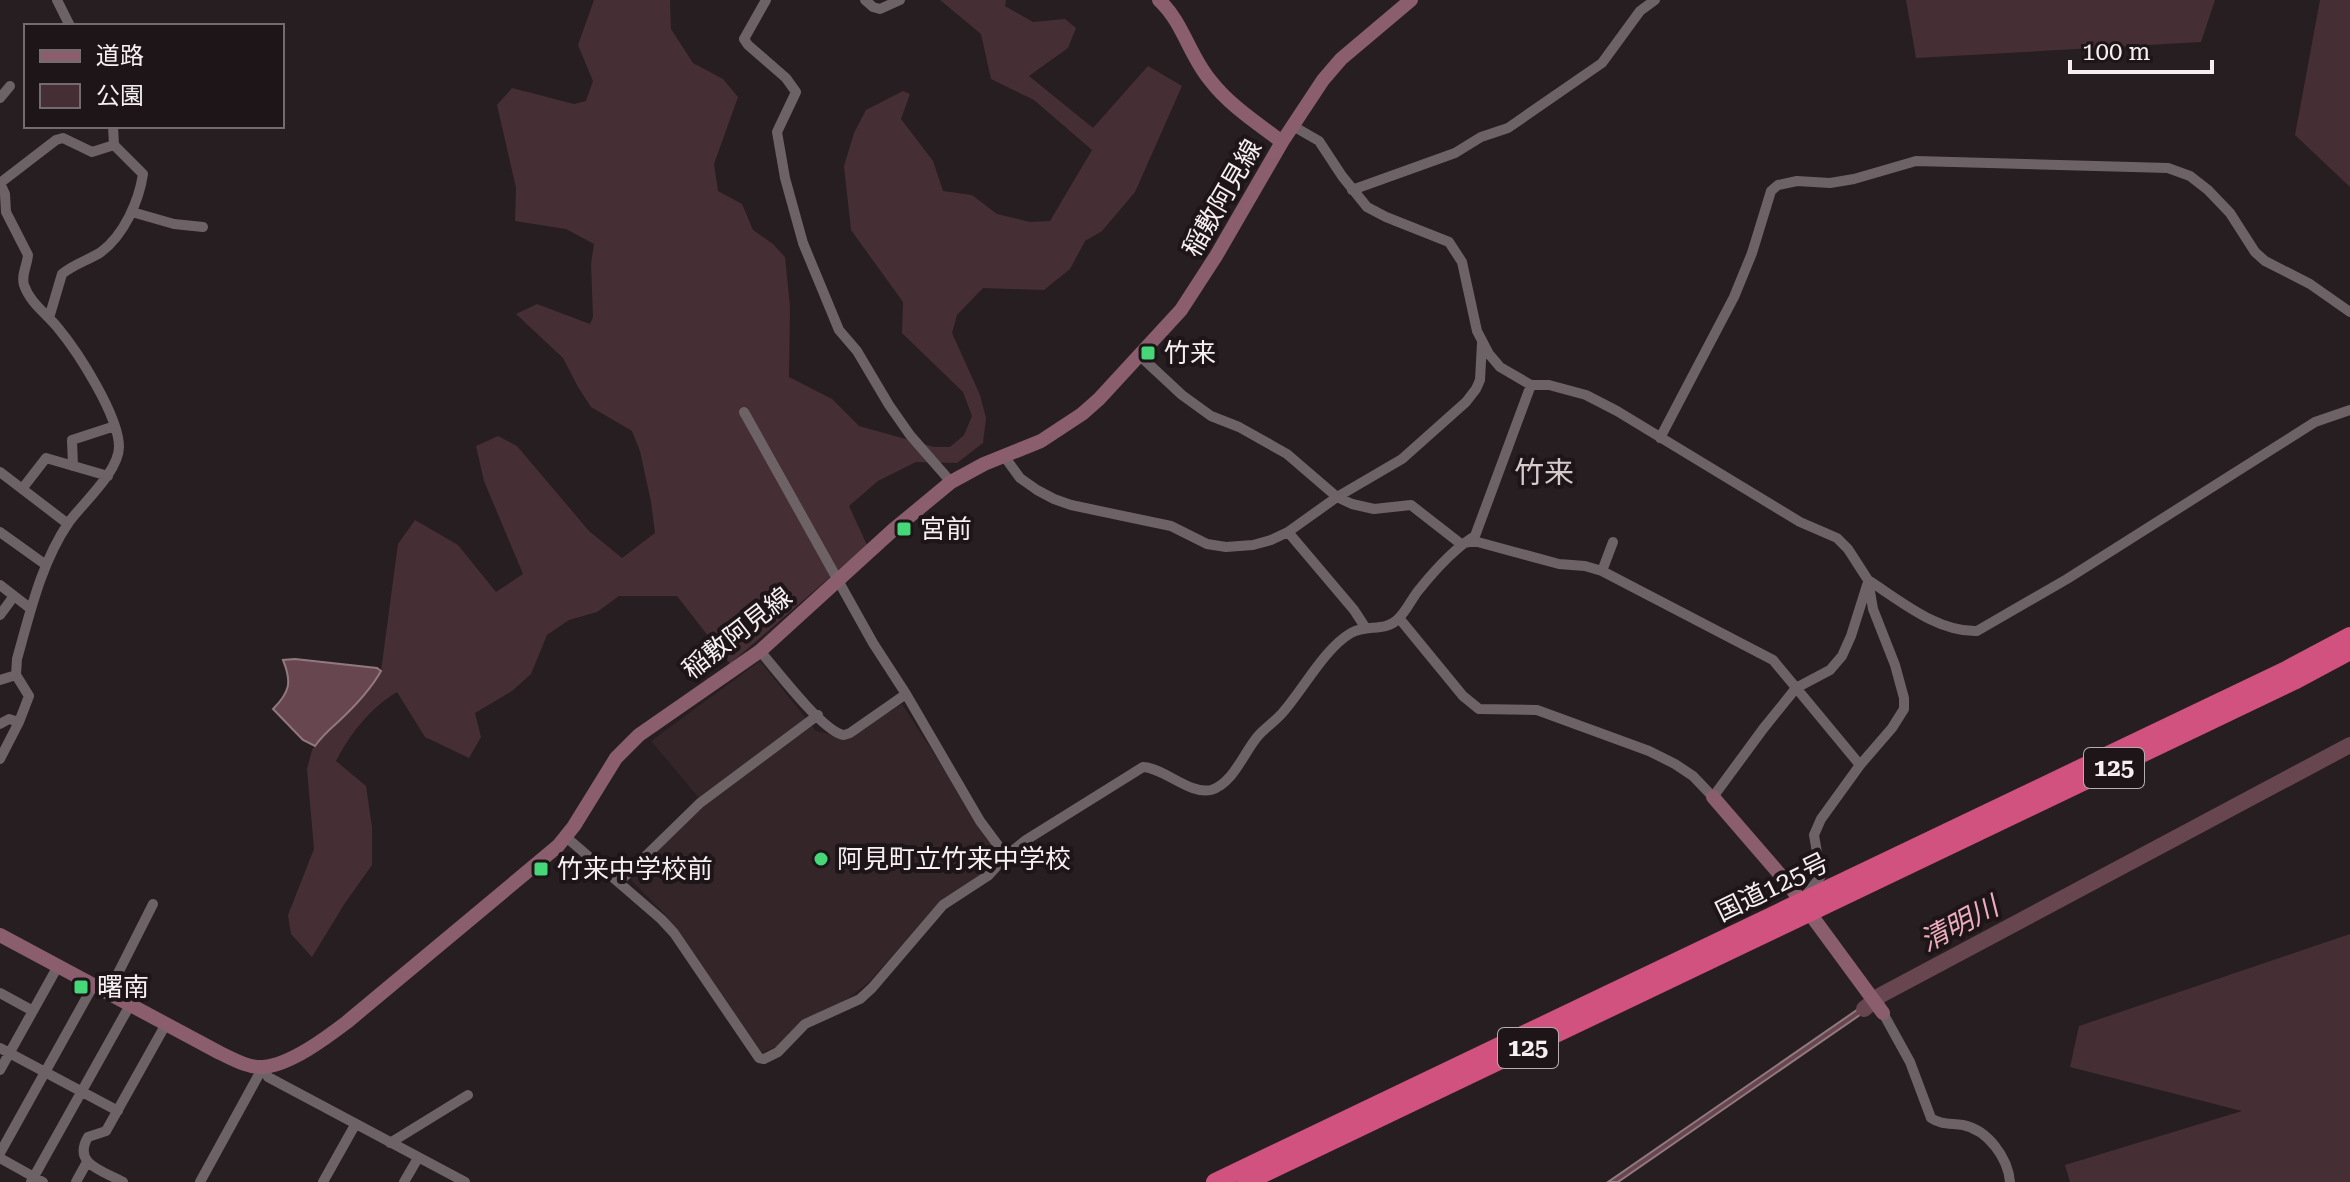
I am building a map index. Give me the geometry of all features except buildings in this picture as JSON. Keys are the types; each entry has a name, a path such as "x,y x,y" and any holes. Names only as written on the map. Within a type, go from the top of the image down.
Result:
{"highway":[{"name":"国道125号","path":"1246,1182 1806,908 2350,636"},
{"name":"国道125号","path":"1215,1182 2294,681 2350,651"}],"main road":[{"path":"1159,0 1178,21 1208,78 1223,95 1282,142"},
{"name":"稲敷阿見線","path":"263,1067 305,1050 347,1022 547,856 566,837 603,777 627,746 662,718 760,651 893,530 951,482 984,464 1041,441 1099,399 1181,310 1323,80 1401,3"},
{"path":"1713,797 1769,860 1883,1013"},
{"path":"0,935 236,1061 263,1067"}],"street":[{"path":"57,0 69,24"},
{"path":"766,0 744,39 786,78 796,92 777,132 785,178 803,243 839,330 857,351 910,435 951,482"},
{"path":"865,0 880,9 900,0"},
{"path":"1352,190 1455,153 1481,137 1508,128 1602,63 1640,11 1655,0"},
{"path":"0,98 10,86"},
{"path":"1293,126 1319,141 1352,190 1374,212 1449,242 1462,262 1477,331 1500,367 1531,385 1549,385 1586,395 1617,411 1800,522 1837,538 1848,549 1868,580 1873,609 1895,665 1904,709 1821,819 1814,835 1821,876 1806,908"},
{"path":"49,318 62,274 100,252 132,212 140,192 143,174 114,145 113,128"},
{"path":"0,759 29,696 16,675 17,659 46,565 68,524 108,476 120,449 115,426 79,355 33,301 24,284 28,255 6,212 0,183 56,140 63,138 92,152 114,145"},
{"path":"1660,438 1734,297 1752,253 1771,191 1778,185 1797,181 1830,183 1854,179 1916,161 2168,168 2190,176 2208,190 2230,213 2255,252 2265,261 2310,284 2350,312"},
{"path":"132,212 174,224 203,227"},
{"path":"1004,456 1020,478 1054,499 1171,526 1207,544 1226,547 1253,545 1288,532 1337,497 1402,459 1466,402 1480,380 1482,343"},
{"path":"1139,355 1182,395 1211,416 1239,427 1287,454 1337,497 1374,509 1411,505 1461,544"},
{"path":"566,837 674,933 753,1051 764,1059 778,1052 805,1024 860,999 932,915 960,892 989,875 1026,840 1143,767 1153,767 1205,791 1222,784 1257,737 1281,716 1333,648 1351,633 1365,627 1389,626 1461,544 1475,536 1531,385"},
{"path":"1868,580 1941,624 1963,631 1977,631 2067,579 2315,422 2350,410"},
{"path":"744,412 873,643 980,821 1006,856"},
{"path":"73,466 72,440 115,426"},
{"path":"22,489 46,458 108,476"},
{"path":"0,472 68,524"},
{"path":"0,532 46,565"},
{"path":"1288,532 1365,627"},
{"path":"1461,544 1474,541 1559,564 1602,571 1773,660 1860,765"},
{"path":"1602,571 1613,542"},
{"path":"1399,618 1463,696 1479,709 1537,710 1649,751 1693,776 1713,797 1796,688 1830,670 1842,656 1868,580"},
{"path":"0,585 31,609"},
{"path":"0,615 14,596"},
{"path":"760,651 818,715 844,735 906,694"},
{"path":"0,680 16,675"},
{"path":"619,882 700,803 818,715"},
{"path":"0,724 9,719 19,722"},
{"path":"108,993 153,904"},
{"path":"0,1070 5,1051 33,1011 58,966"},
{"path":"93,986 0,1156 36,1180 130,1005"},
{"path":"0,993 33,1011"},
{"path":"1883,1013 1910,1062 1931,1118 1980,1131 1994,1145 2009,1171 2010,1182"},
{"path":"123,1182 87,1162 82,1155 83,1146 88,1137 106,1131 166,1024"},
{"path":"5,1051 118,1111"},
{"path":"263,1067 268,1077 418,1158 445,1177 465,1182"},
{"path":"200,1182 263,1067"},
{"path":"390,1143 468,1095"},
{"path":"323,1182 355,1125"},
{"path":"404,1182 418,1158"},
{"path":"76,1182 87,1162"}],"shaded area":[{"path":"283,660 377,668 381,671 361,698 315,746 303,740 273,709 288,686"},
{"name":"阿見町立竹来中学校","path":"760,661 816,731 847,738 902,704 998,853 994,866 935,907 869,982 845,1001 802,1020 780,1045 761,1053 665,914 632,881 630,875 704,804 651,741"},
{"path":"1867,1003 1870,1008 1618,1182 1608,1182"}],"green space":[{"path":"594,0 670,0 671,29 693,63 723,79 738,97 714,164 718,191 742,204 753,230 785,257 790,307 789,377 832,399 859,426 934,447 950,447 964,435 972,416 963,392 902,333 903,302 851,230 844,166 854,133 866,110 903,91 910,94 901,119 933,161 943,191 972,195 997,214 1030,222 1050,221 1092,150 1034,100 991,79 981,34 940,0 1006,0 1005,6 1033,22 1065,19 1076,28 1068,48 1029,76 1093,128 1148,66 1182,86 1135,192 1102,231 1085,241 1070,269 1044,290 983,288 957,315 952,333 980,395 986,418 983,443 957,463 916,462 878,481 849,506 867,545 730,664 677,596 619,596 597,612 569,620 547,635 531,674 512,691 475,713 481,737 469,758 425,737 397,692 370,714 354,732 336,761 366,786 372,827 372,865 312,957 291,934 288,915 314,849 307,769 312,750 323,734 339,721 381,671 398,544 415,520 458,545 496,592 523,574 484,481 476,446 498,436 517,446 589,531 622,558 655,533 640,451 632,431 591,407 563,358 516,314 537,304 590,324 593,317 591,264 594,244 566,229 515,221 516,188 497,105 512,88 574,104 586,101 593,81 578,45"},
{"path":"1906,0 2215,0 2201,42 1916,58"},
{"path":"2320,0 2350,0 2350,187 2295,135"},
{"path":"2350,934 2350,1182 2070,1182 2065,1165 2242,1111 2070,1067 2079,1026"}],"waterway":[{"name":"清明川","path":"1864,1009 1881,995 2350,745"}],"place":[{"name":"竹来","path":"1148,353"},
{"name":"宮前","path":"904,529"},
{"name":"阿見町立竹来中学校","path":"821,859"},
{"name":"竹来中学校前","path":"541,869"},
{"name":"曙南","path":"81,987"}],"district":[{"name":"竹来","path":"1544,472"}]}
